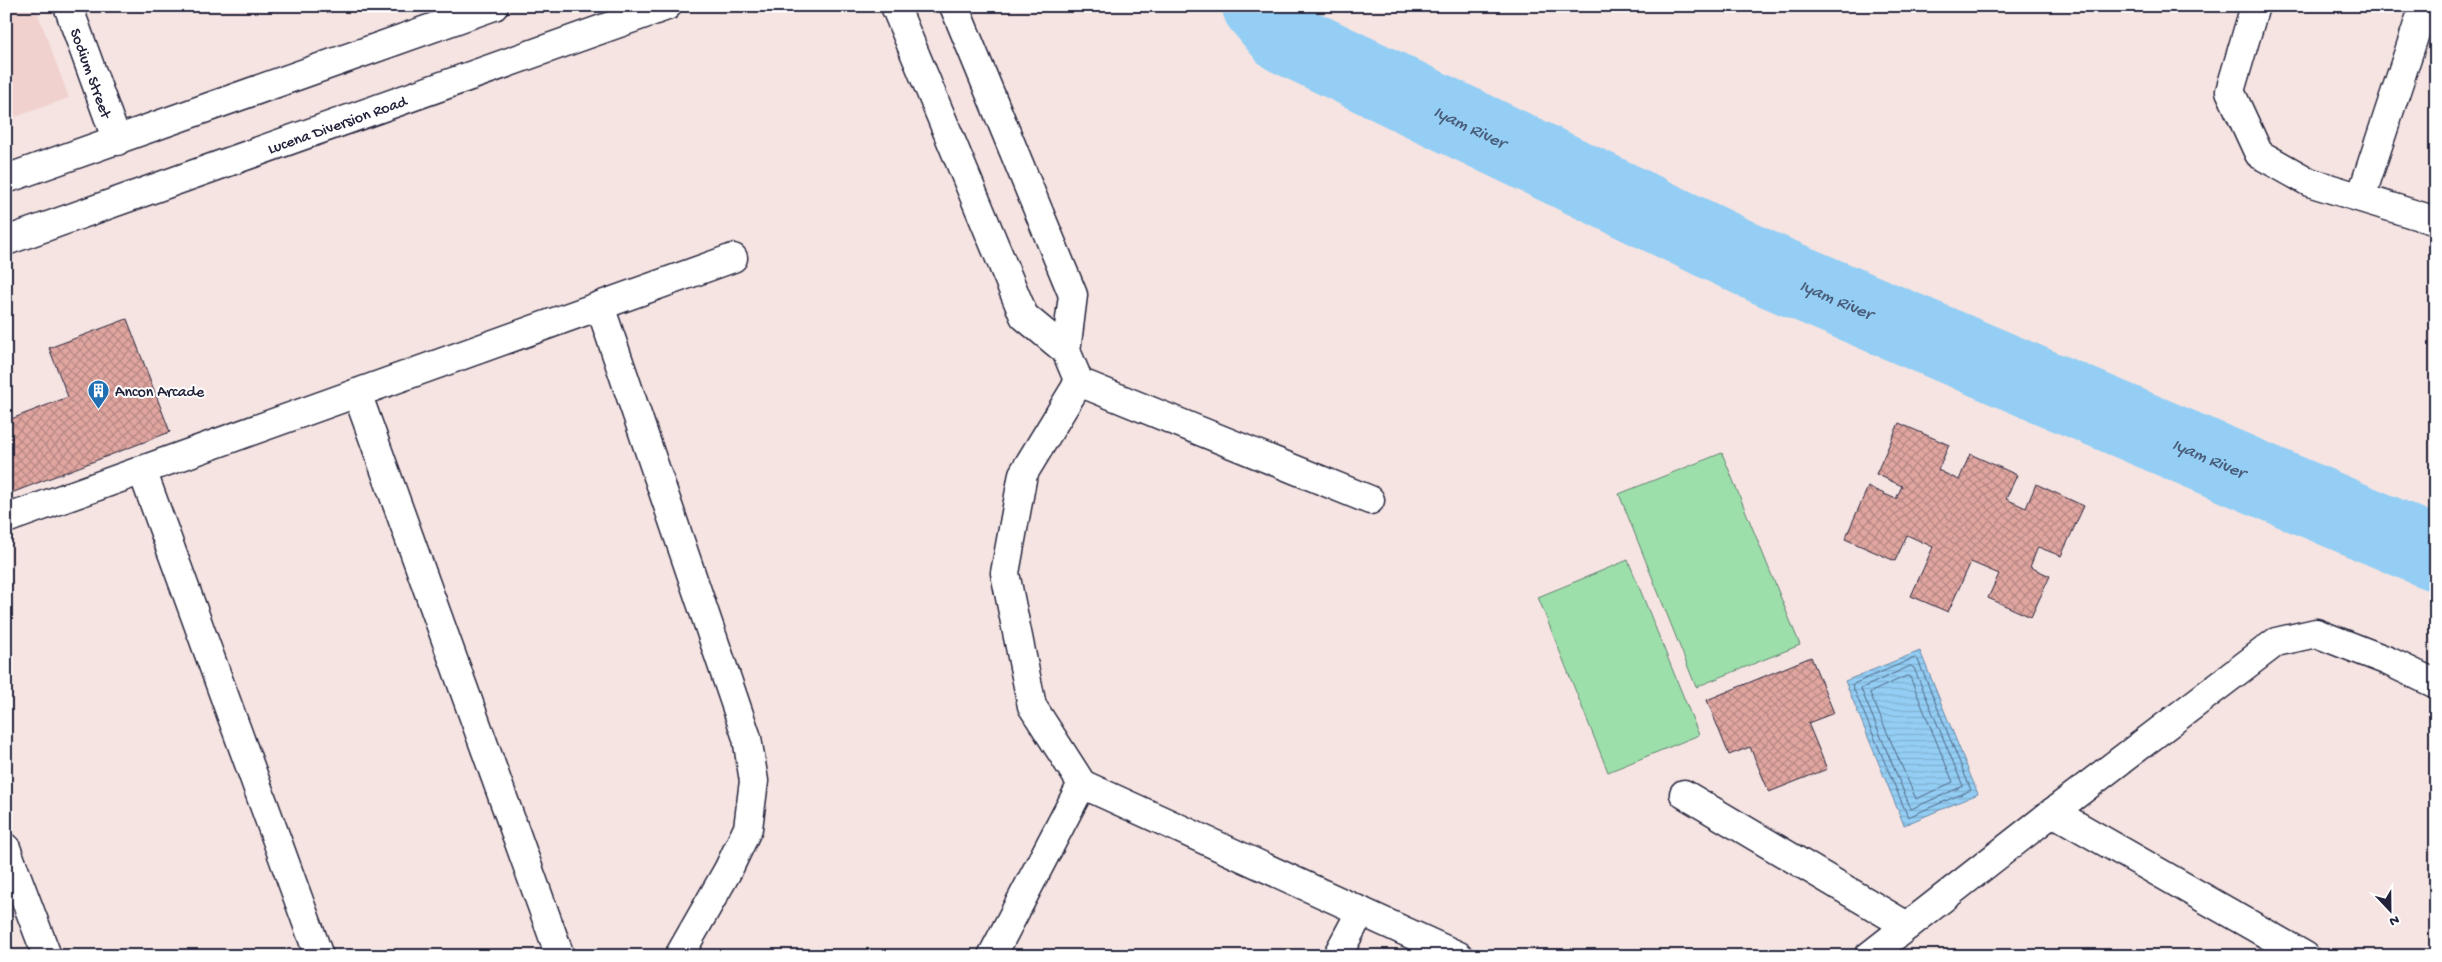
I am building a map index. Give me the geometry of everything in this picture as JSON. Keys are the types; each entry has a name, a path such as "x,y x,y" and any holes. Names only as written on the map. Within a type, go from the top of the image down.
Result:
{"main road":[{"name":"Sodium Street","path":"68,6 117,141"},
{"path":"6,179 494,6"},
{"name":"Lucena Diversion Road","path":"6,241 668,6"},
{"path":"895,6 1024,316 1066,351 1079,382 1370,500"},
{"path":"954,6 1074,295 1066,351"},
{"path":"2255,6 2230,92 2259,154 2309,182 2436,221"},
{"path":"2361,197 2424,6"},
{"path":"6,519 732,258"},
{"path":"600,306 747,738 754,781 748,828 728,870 678,956"},
{"path":"1079,382 1023,474 1005,573 1032,706 1082,784 1459,956"},
{"path":"356,393 560,956"},
{"path":"142,470 319,956"},
{"path":"1869,956 2053,812 2276,642 2316,633 2388,661 2436,684"},
{"path":"992,956 1082,784"},
{"path":"1684,794 1907,926"},
{"path":"2053,812 2305,956"},
{"path":"6,848 47,956"},
{"path":"1337,956 1361,911"}],"shaded area":[{"path":"6,6 35,6 69,98 6,120"}],"green space":[{"path":"1722,453 1800,645 1696,687 1619,494"},
{"path":"1628,560 1699,735 1608,772 1538,597"}],"water":[{"path":"1920,651 1978,794 1904,825 1845,681"}],"building":[{"name":"Ancon Arcade","path":"127,319 170,432 6,495 6,421 68,397 49,348"},
{"path":"1899,423 1949,445 1938,470 1959,480 1970,454 2017,475 2006,499 2026,508 2036,484 2084,506 2061,556 2038,547 2030,567 2050,576 2031,617 1988,598 1999,574 1971,562 1948,612 1911,596 1933,547 1907,535 1895,561 1845,539 1868,487 1896,499 1902,486 1876,474"},
{"path":"1811,657 1834,713 1808,723 1827,769 1769,792 1750,747 1729,755 1707,700"}],"waterway":[{"name":"Iyam River","path":"1259,6 1285,37 1765,268 2436,554"}],"place":[{"name":"Ancon Arcade","path":"99,409"}]}
